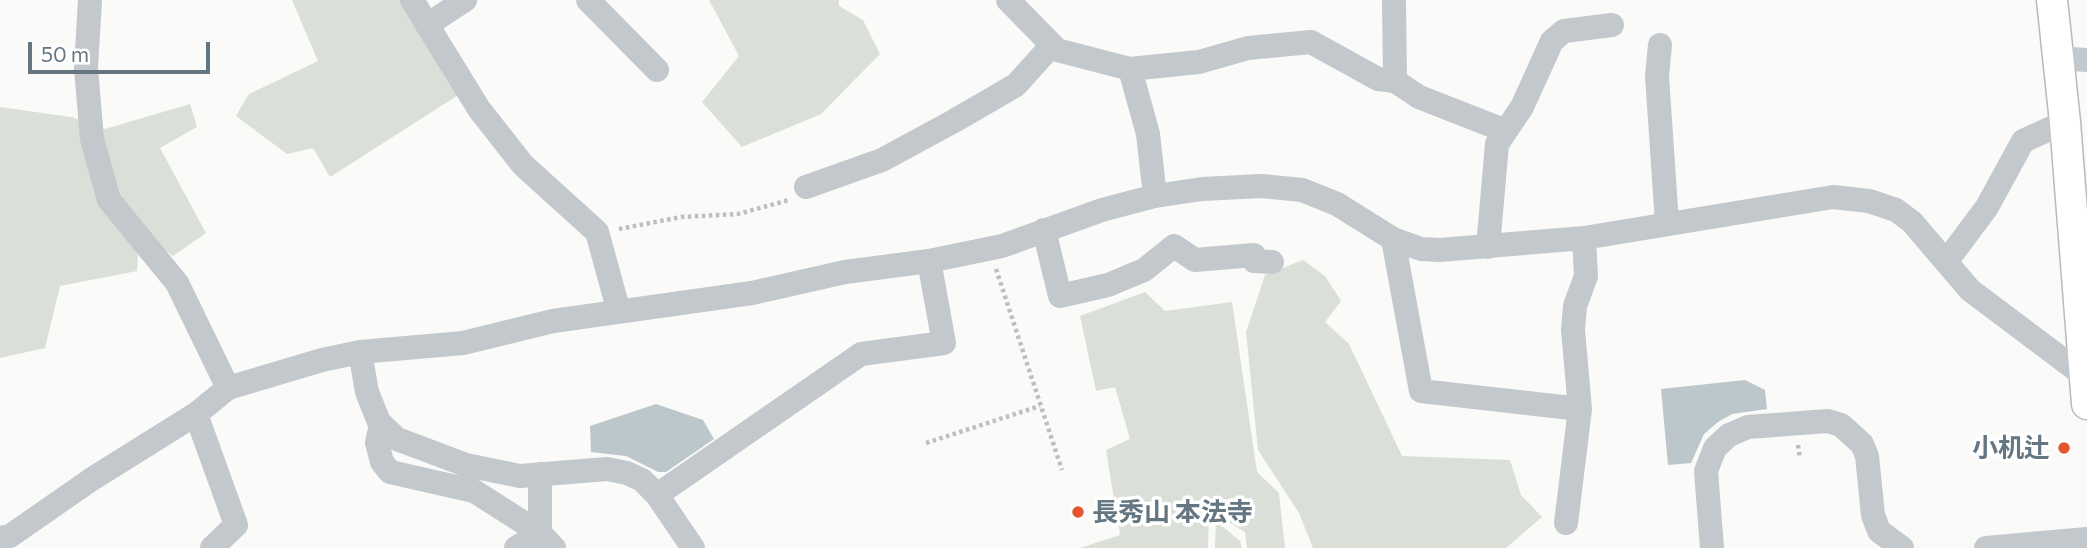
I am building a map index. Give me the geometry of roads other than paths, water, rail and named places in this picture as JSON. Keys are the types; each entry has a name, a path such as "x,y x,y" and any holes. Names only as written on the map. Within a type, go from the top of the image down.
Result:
{"main road":[{"path":"2052,0 2065,122 2086,386"}],"street":[{"path":"90,0 86,68 92,139 109,200 177,283 228,388"},
{"path":"412,0 479,109 523,165 597,232 619,312"},
{"path":"427,25 465,0"},
{"path":"587,0 657,70"},
{"path":"1007,0 1056,50 1130,69 1199,62 1248,48 1311,42 1378,79 1395,81 1419,97 1506,131"},
{"path":"1394,0 1395,81"},
{"path":"1488,247 1497,144 1522,107 1552,41 1564,32 1612,25"},
{"path":"806,187 881,160 1016,85 1052,45"},
{"path":"1660,45 1657,76 1667,223"},
{"path":"2057,58 2087,60"},
{"path":"1130,69 1148,134 1155,196"},
{"path":"1946,262 1987,207 2023,141 2065,122"},
{"path":"0,538 10,536 92,479 195,414 228,388 360,352 463,343 553,321 751,293 845,272 929,261 989,248 1155,196 1262,186 1302,190 1337,204 1393,239 1421,249 1488,247 1584,238 1833,197 1869,201 1896,210 1912,222 1970,290 2086,386"},
{"path":"1044,230 1060,296 1108,285 1144,270 1174,246 1195,260 1254,255 1254,261 1272,262"},
{"path":"1566,523 1580,409 1573,330 1575,306 1586,276 1584,238"},
{"path":"1393,239 1421,391 1580,409"},
{"path":"657,495 860,354 944,343 929,261"},
{"path":"360,352 366,392 381,424 397,439 466,465 520,476 607,469 642,480 657,495 693,548"},
{"path":"195,414 236,525 212,548"},
{"path":"1712,548 1706,471 1715,448 1729,435 1748,427 1828,421 1841,425 1862,444 1867,456 1873,515 1879,531 1902,548"},
{"path":"381,424 377,443 382,462 390,472 474,491 547,540"},
{"path":"541,474 547,540"},
{"path":"1986,548 2087,539"},
{"path":"516,548 547,540"}],"place":[{"name":"小机辻","path":"2064,448"},
{"name":"長秀山 本法寺","path":"1078,512"}]}
